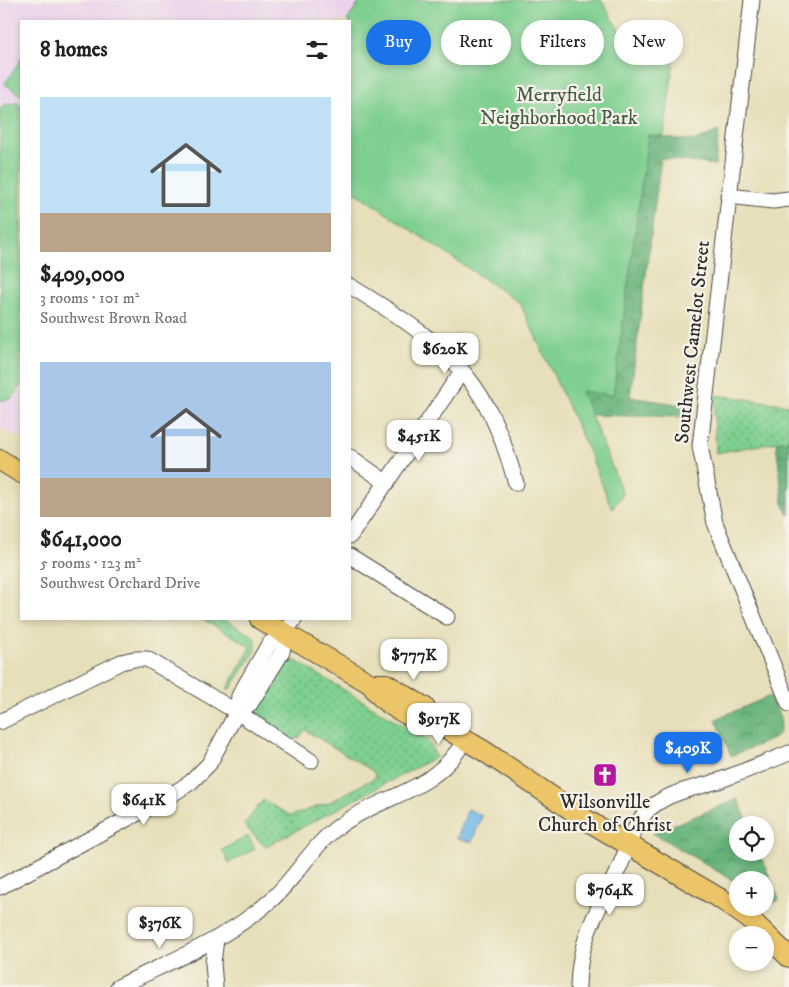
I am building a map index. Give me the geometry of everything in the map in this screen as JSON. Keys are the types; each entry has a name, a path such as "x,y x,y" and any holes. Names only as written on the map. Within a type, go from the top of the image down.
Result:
{"main road":[{"path":"0,460 20,472"},
{"path":"264,620 289,626 371,684 386,684 424,707 432,720 588,821 740,912 769,936 789,957"}],"street":[{"name":"Southwest Camelot Street","path":"752,0 700,446 715,523 789,704"},
{"path":"728,196 773,201 789,199"},
{"path":"351,287 410,325 462,371 474,386 491,414 508,454 516,483"},
{"path":"351,535 462,371"},
{"path":"351,458 387,483"},
{"path":"351,557 447,618"},
{"path":"0,887 168,797 191,782 209,764 237,712 250,704 282,652 289,626"},
{"path":"0,722 96,673 134,659 147,659 237,712 311,761"},
{"path":"118,987 216,938 250,918 272,900 332,832 356,816 438,774 465,740"},
{"path":"578,987 586,932 618,870 627,844 643,816 661,800 789,754"},
{"path":"215,987 216,938"}],"shaded area":[{"path":"0,0 361,0 348,20 20,20 20,438 0,427"}],"green space":[{"name":"Merryfield Neighborhood Park","path":"361,0 601,0 614,22 614,65 673,65 664,136 648,135 613,395 581,391 623,494 612,509 589,452 520,303 351,190 351,20 348,20"},
{"path":"20,61 20,94 5,84"},
{"path":"17,103 20,105 20,386 12,398 0,401 0,109 4,105"},
{"path":"719,131 715,165 661,158 630,397 683,405 683,417 590,415 580,390 613,395 648,135 695,141"},
{"path":"716,395 789,405 789,440 716,453 714,415"},
{"path":"789,440 789,516 783,503 776,442"},
{"path":"205,620 226,620 252,635 256,641 256,650 231,688 227,689 251,647"},
{"path":"296,661 428,740 436,757 265,847 244,825 263,800 291,816 330,802 376,777 373,771 305,730 299,738 291,740 251,718 282,666 287,662"},
{"path":"770,696 780,718 781,728 779,733 775,738 731,756 716,719"},
{"path":"738,799 745,816 729,816 729,861 763,861 767,871 729,871 729,878 653,833"},
{"path":"248,836 255,849 229,863 222,850"},
{"path":"774,888 779,900 774,902"}],"water":[{"path":"468,809 482,816 472,842 457,839"}],"place":[{"name":"Wilsonville Church of Christ","path":"605,775"}]}
